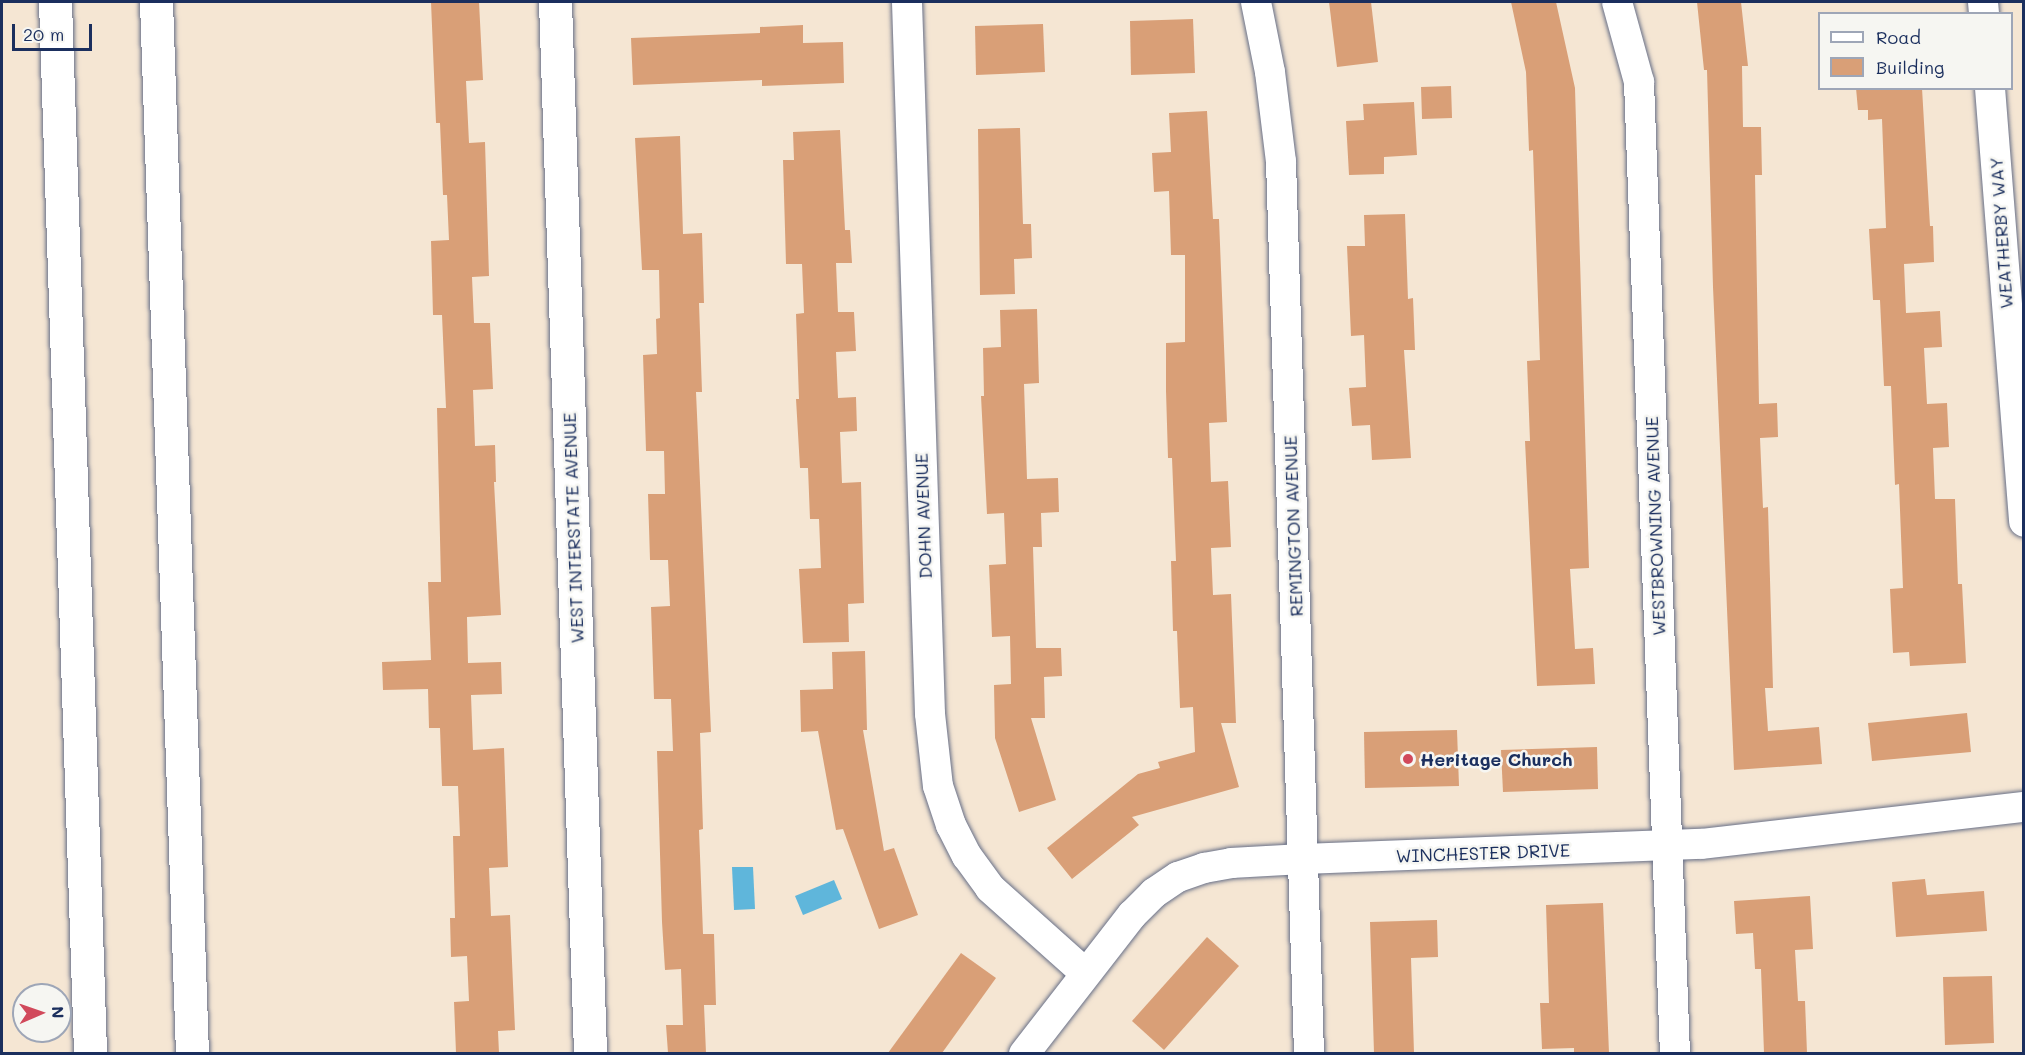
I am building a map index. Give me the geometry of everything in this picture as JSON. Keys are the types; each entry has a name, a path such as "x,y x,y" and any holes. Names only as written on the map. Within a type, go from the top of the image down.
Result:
{"main road":[{"path":"54,2 90,1053"},
{"path":"156,2 192,1053"},
{"name":"WEST INTERSTATE AVENUE","path":"555,2 590,1053"}],"street":[{"name":"DOHN AVENUE","path":"907,2 930,714 938,786 951,825 967,856 990,888 1085,973"},
{"name":"REMINGTON AVENUE","path":"1256,2 1270,72 1281,162 1309,1053"},
{"name":"WESTBROWNING AVENUE","path":"1617,2 1639,82 1675,1053"},
{"name":"WEATHERBY WAY","path":"1990,90 2024,522"},
{"name":"WINCHESTER DRIVE","path":"1024,1053 1132,915 1154,893 1178,877 1204,868 1231,863 1303,859 1667,846 2024,807"}],"water":[{"path":"732,867 753,867 755,909 734,910"},
{"path":"834,880 842,899 803,915 795,896"}],"building":[{"path":"431,2 479,2 483,80 466,81 469,143 485,142 489,276 472,277 474,323 490,323 493,389 473,390 475,446 495,445 496,482 494,482 501,615 467,617 468,663 501,662 502,694 471,695 473,750 504,748 508,867 489,868 491,916 510,915 515,1030 498,1031 499,1053 456,1053 454,1002 469,1001 467,956 451,957 450,918 455,918 453,836 460,836 458,786 442,786 440,728 429,728 428,689 383,690 382,662 431,660 428,582 441,582 437,408 446,408 442,315 433,315 431,241 449,240 447,195 443,195 440,123 436,123"},
{"path":"1329,2 1371,2 1378,62 1337,67"},
{"path":"1511,2 1556,2 1575,88 1589,568 1570,569 1575,649 1593,648 1595,684 1537,686 1525,441 1530,441 1527,361 1540,360 1533,150 1529,151 1526,72"},
{"path":"1697,2 1741,2 1748,66 1742,66 1743,127 1761,127 1762,175 1755,175 1759,404 1777,403 1778,437 1760,438 1763,508 1768,507 1773,688 1765,688 1768,731 1819,727 1822,764 1734,770 1713,287 1707,70 1704,70"},
{"path":"1193,19 1195,73 1131,75 1130,21"},
{"path":"1043,24 1045,72 976,75 975,26"},
{"path":"803,25 803,43 843,42 844,83 762,86 762,80 633,85 631,38 760,33 760,27"},
{"path":"1451,86 1452,118 1422,119 1421,87"},
{"path":"1856,90 1922,90 1934,262 1904,264 1906,313 1940,311 1942,347 1924,348 1927,404 1947,403 1949,447 1933,448 1935,499 1955,499 1958,584 1962,584 1966,663 1910,666 1909,652 1893,653 1890,589 1903,588 1899,484 1895,485 1891,386 1884,386 1880,300 1873,300 1869,229 1886,228 1882,119 1868,120 1868,110 1858,110"},
{"path":"1414,102 1417,155 1384,157 1384,174 1349,175 1346,121 1364,120 1363,104"},
{"path":"1207,111 1213,219 1219,219 1227,422 1209,423 1211,482 1228,481 1231,547 1211,548 1213,595 1231,594 1236,723 1221,723 1239,787 1132,817 1139,825 1072,879 1047,848 1138,774 1160,768 1158,762 1195,752 1193,707 1180,708 1177,631 1173,631 1171,561 1176,561 1172,458 1168,458 1166,391 1166,343 1185,342 1185,255 1171,255 1169,191 1154,192 1152,153 1171,152 1169,113"},
{"path":"1020,128 1023,224 1031,224 1032,258 1014,259 1015,294 980,295 978,129"},
{"path":"840,130 845,230 850,230 852,263 836,263 838,312 854,312 856,351 836,352 838,398 856,397 857,431 840,432 842,483 861,482 864,603 848,604 849,642 803,643 799,569 821,568 819,519 810,519 808,468 800,468 796,399 799,399 796,314 804,313 802,264 786,264 783,160 794,160 793,132"},
{"path":"680,136 683,234 702,233 704,303 699,303 702,392 696,392 711,732 700,733 703,829 699,830 703,934 714,934 716,1005 704,1005 706,1053 668,1053 666,1025 683,1025 681,969 665,970 657,751 673,751 671,699 654,699 651,607 670,606 668,560 650,560 648,494 665,494 664,451 646,451 643,355 657,354 656,319 660,318 659,270 642,270 635,138"},
{"path":"1405,214 1408,299 1413,298 1415,350 1404,350 1411,458 1372,460 1370,425 1352,426 1349,388 1366,387 1364,335 1351,336 1347,246 1365,246 1364,215"},
{"path":"1037,309 1039,383 1024,384 1027,479 1058,478 1059,512 1041,513 1042,547 1033,547 1036,648 1061,648 1062,676 1044,677 1045,718 1031,718 1056,800 1019,812 995,738 994,685 1011,684 1010,636 992,637 989,565 1006,564 1004,513 987,514 981,396 984,396 983,348 1001,347 1000,310"},
{"path":"865,651 867,730 863,730 884,851 894,848 918,915 879,929 843,829 836,830 818,731 801,732 800,690 833,689 832,652"},
{"path":"1967,713 1971,752 1872,761 1868,723"},
{"path":"1457,730 1459,786 1365,788 1364,732"},
{"path":"1597,747 1598,789 1503,792 1501,750"},
{"path":"1925,879 1927,895 1984,891 1987,931 1896,937 1892,882"},
{"path":"1810,896 1813,949 1795,950 1798,1001 1805,1001 1807,1053 1764,1053 1761,969 1755,969 1753,933 1736,934 1734,901"},
{"path":"1603,903 1609,1053 1574,1053 1574,1048 1542,1049 1540,1003 1549,1003 1546,905"},
{"path":"1437,920 1438,957 1411,958 1414,1053 1374,1053 1370,922"},
{"path":"1207,937 1239,966 1164,1050 1132,1021"},
{"path":"961,953 996,978 942,1053 888,1053"},
{"path":"1992,976 1994,1043 1945,1045 1943,977"}],"place":[{"name":"Heritage Church","path":"1408,759"}]}
